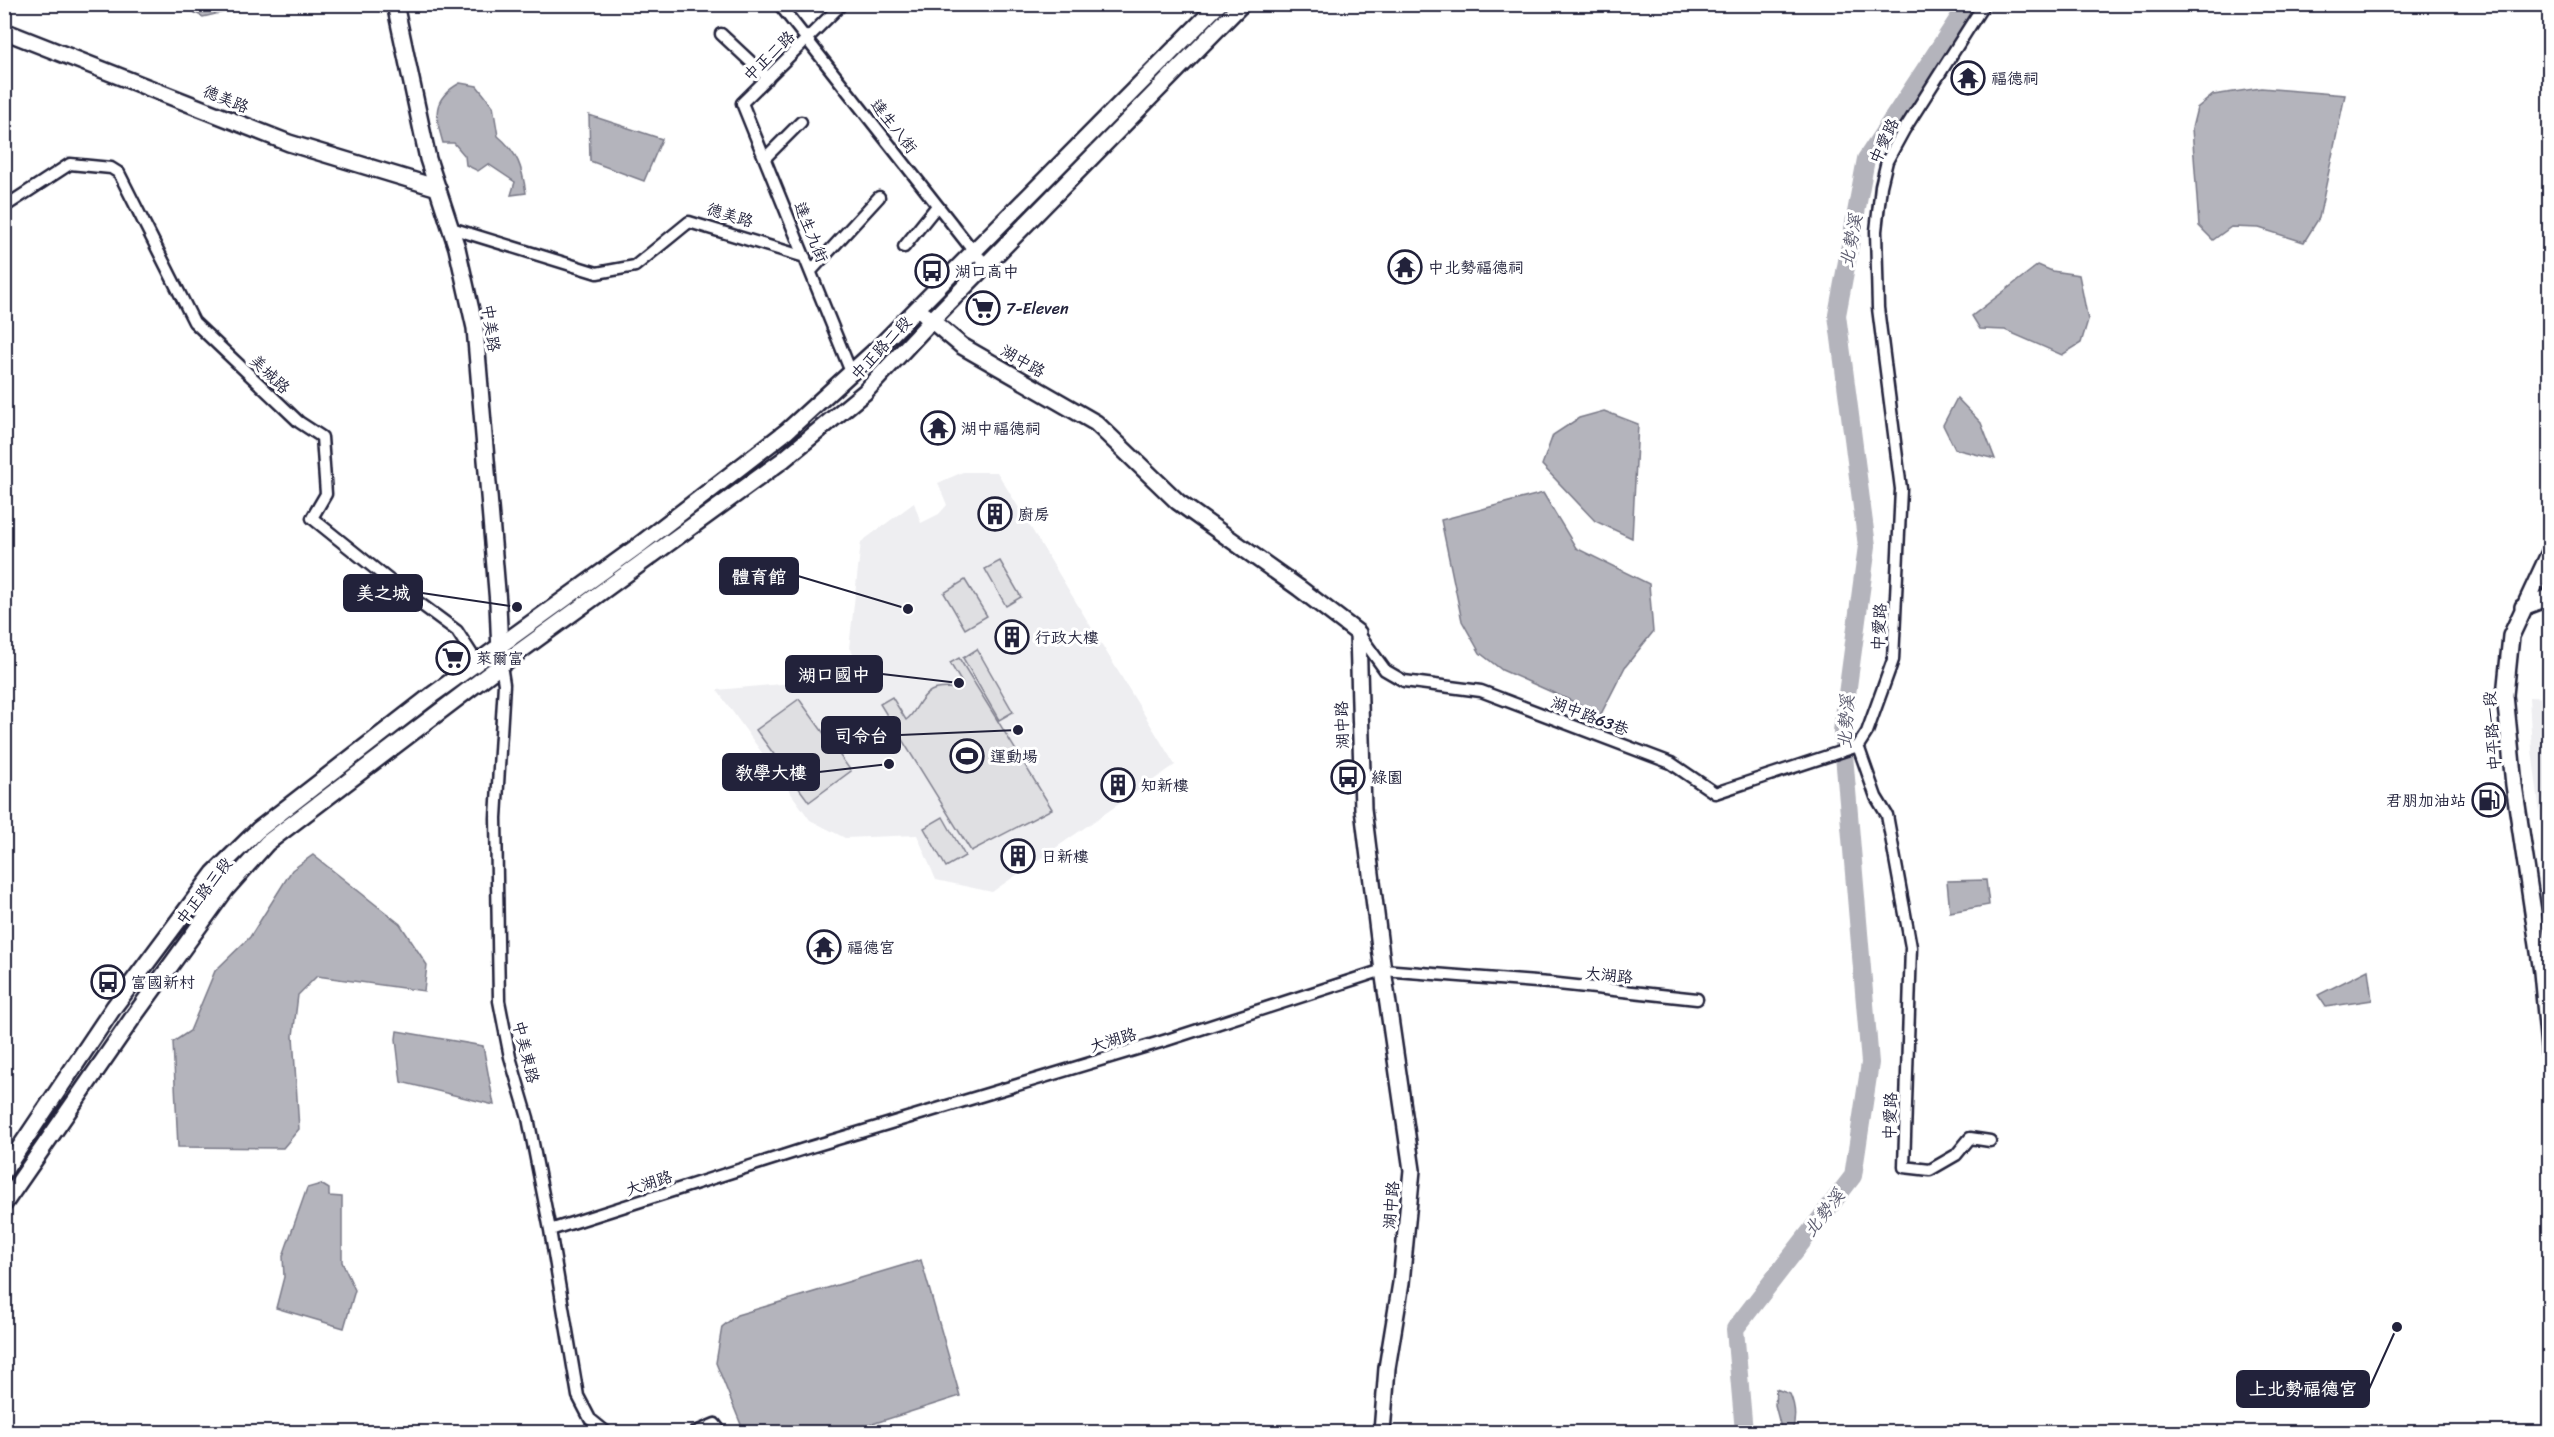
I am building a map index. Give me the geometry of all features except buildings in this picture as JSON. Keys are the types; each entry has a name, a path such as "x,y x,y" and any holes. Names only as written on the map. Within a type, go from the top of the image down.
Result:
{"main road":[{"name":"中美路","path":"394,4 428,159 451,228 475,328 501,665"},
{"name":"中正路二段","path":"499,646 638,546 787,431 974,252 1219,4"},
{"name":"中正路二段","path":"501,665 783,460 865,392 931,321 1242,4"},
{"name":"德美路","path":"4,31 290,143 438,188"},
{"name":"湖中路","path":"918,307 931,321 962,346 1096,423 1178,502 1358,633 1363,809 1383,970 1412,1170 1401,1283 1387,1368 1382,1432"},
{"name":"中平路一段","path":"2550,552 2511,636 2505,695 2514,785 2542,972 2550,1058"},
{"path":"2523,607 2550,597"},
{"name":"中正路三段","path":"4,1171 114,1007 214,873 281,811 499,646"},
{"name":"中正路三段","path":"4,1204 134,1016 225,890 267,843 501,665"}],"street":[{"name":"達生八街","path":"779,4 937,206 987,265"},
{"name":"中正二路","path":"742,103 842,4"},
{"name":"中愛路","path":"1984,4 1904,130 1887,161 1881,186 1876,231 1878,308 1901,489 1893,660 1867,732 1858,746 1876,797 1887,815 1911,947 1904,1167 1930,1170 1956,1155 1970,1138 1990,1141"},
{"path":"721,33 768,78"},
{"name":"達生九街","path":"742,103 851,372"},
{"path":"765,158 801,122"},
{"name":"美城路","path":"4,207 70,164 111,168 119,173 194,322 299,422 322,437 326,494 312,518 457,631 477,662"},
{"path":"811,272 879,197"},
{"path":"904,247 937,206"},
{"name":"德美路","path":"451,228 597,273 635,266 688,222 805,257"},
{"name":"湖中路63巷","path":"1358,633 1385,670 1404,681 1481,691 1671,763 1715,793 1858,746"},
{"name":"中美東路","path":"501,665 504,684 496,818 499,1001 510,1057 528,1118 550,1230 578,1396 590,1419 606,1432"},
{"name":"大湖路","path":"550,1230 804,1149 1167,1040 1383,970 1549,983 1697,999"},
{"path":"696,1432 715,1424 721,1432"}],"shaded area":[{"path":"180,5 254,5 203,17"},
{"path":"460,83 477,86 493,106 498,136 510,148 518,161 526,193 511,195 515,182 488,164 478,171 466,165 465,156 454,143 443,143 438,124 438,109 444,95"},
{"path":"2261,88 2345,95 2319,218 2304,242 2259,228 2231,227 2213,240 2199,226 2192,128 2197,108 2213,95"},
{"path":"589,115 662,139 644,181 590,161"},
{"path":"2038,265 2052,271 2079,275 2088,320 2081,343 2062,355 2005,330 1980,329 1972,316"},
{"path":"1957,398 1981,423 1995,459 1955,449 1943,425"},
{"path":"1604,411 1638,424 1632,538 1595,521 1542,465 1553,435 1579,418"},
{"path":"963,472 997,472 1175,765 992,892 936,880 917,835 845,838 810,820 717,690 868,676 849,648 861,542 914,503 921,523 939,514 947,505 938,483"},
{"path":"1543,493 1576,548 1649,584 1653,632 1625,667 1601,714 1502,670 1480,653 1462,621 1441,520"},
{"path":"1000,561 1021,597 1006,606 985,569"},
{"path":"965,580 987,616 965,629 944,593"},
{"path":"977,649 1013,712 999,720 963,658"},
{"path":"959,658 1052,809 971,851 880,704 892,697 906,720 923,697 931,691 960,687 962,683 950,663"},
{"path":"2529,697 2549,698 2549,884 2532,750"},
{"path":"799,699 851,771 809,802 756,730"},
{"path":"943,817 965,856 946,867 924,828"},
{"path":"313,855 400,924 427,965 424,991 317,976 298,995 293,1036 299,1129 283,1148 178,1147 173,1042 190,1031 215,971 250,937 292,870"},
{"path":"1986,880 1989,905 1950,912 1947,881"},
{"path":"2368,970 2372,1000 2326,1007 2318,995"},
{"path":"397,1031 483,1046 494,1105 401,1082"},
{"path":"321,1184 329,1189 329,1196 342,1197 342,1262 355,1290 344,1328 276,1308 284,1277 283,1256 307,1188"},
{"path":"921,1260 960,1396 847,1432 744,1432 716,1363 722,1327 737,1315"},
{"path":"1776,1389 1790,1394 1792,1399 1795,1413 1792,1432 1782,1432 1775,1405"}],"waterway":[{"name":"北勢溪","path":"1744,1432 1735,1329 1853,1176 1870,1063 1842,731 1867,546 1837,315 1866,159 1968,4"}],"place":[{"name":"福德祠","path":"1968,78"},
{"name":"中北勢福德祠","path":"1405,267"},
{"name":"湖口高中","path":"932,271"},
{"name":"7-Eleven","path":"983,308"},
{"name":"湖中福德祠","path":"938,428"},
{"name":"廚房","path":"995,514"},
{"name":"美之城","path":"517,607"},
{"name":"體育館","path":"908,609"},
{"name":"行政大樓","path":"1012,637"},
{"name":"萊爾富","path":"453,658"},
{"name":"湖口國中","path":"959,683"},
{"name":"司令台","path":"1018,730"},
{"name":"運動場","path":"967,756"},
{"name":"教學大樓","path":"889,764"},
{"name":"綠園","path":"1348,777"},
{"name":"知新樓","path":"1118,785"},
{"name":"君朋加油站","path":"2489,800"},
{"name":"日新樓","path":"1018,856"},
{"name":"福德宫","path":"824,947"},
{"name":"富國新村","path":"108,982"},
{"name":"上北勢福德宮","path":"2397,1327"}]}
